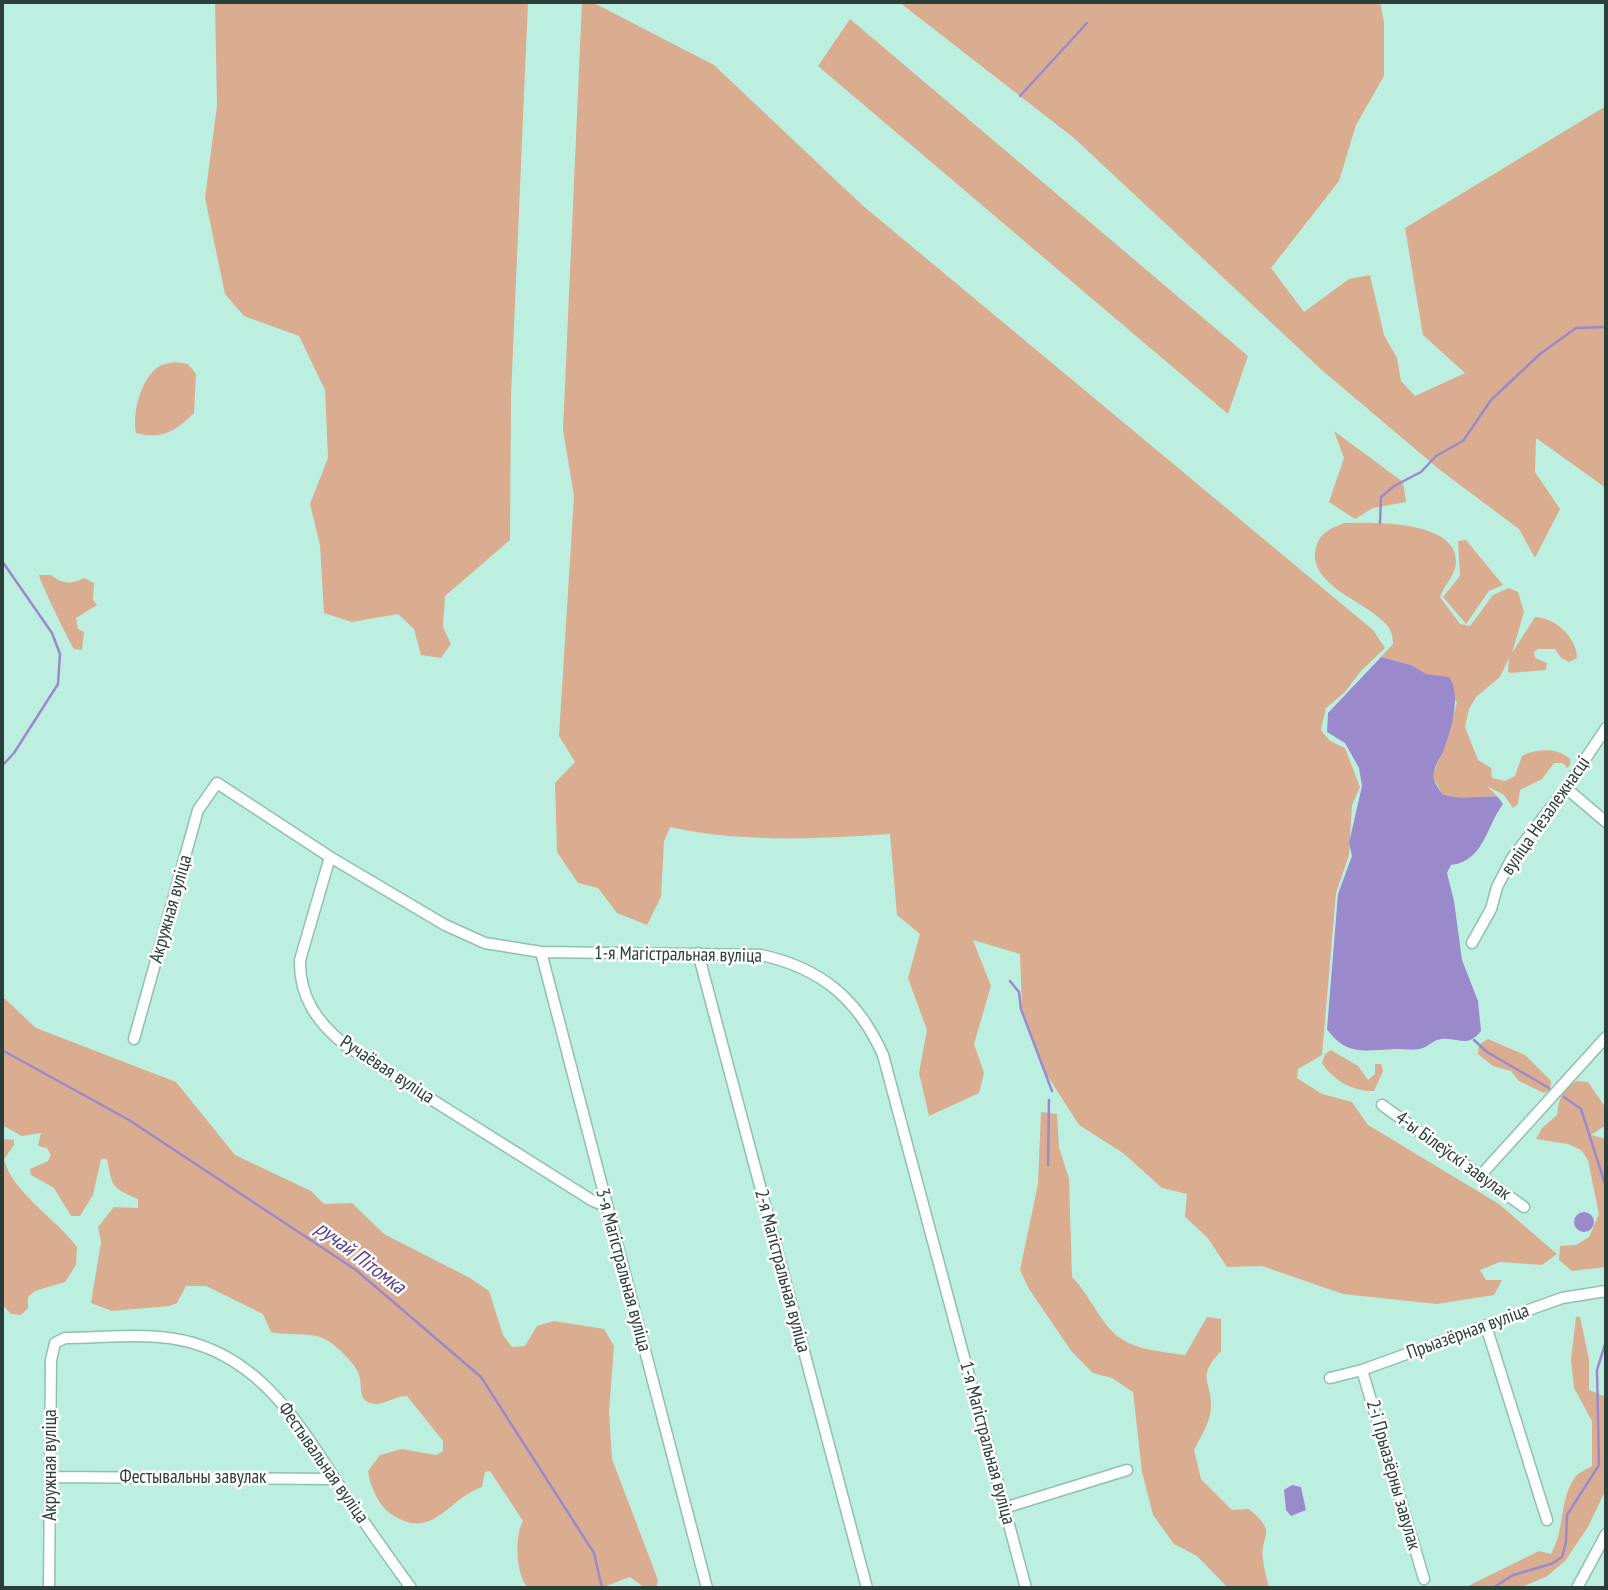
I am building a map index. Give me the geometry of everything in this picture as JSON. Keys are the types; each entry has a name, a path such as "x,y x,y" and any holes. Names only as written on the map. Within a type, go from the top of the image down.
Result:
{"street":[{"name":"вуліца Незалежнасці","path":"1472,943 1491,909 1497,887 1512,858 1566,788 1606,728"},
{"name":"1-я Магістральная вуліца","path":"217,783 331,857 446,925 485,943 541,952 733,952 790,961 832,985 870,1025 895,1092 1026,1588"},
{"name":"Акружная вуліца","path":"134,1039 198,810 217,783"},
{"path":"1566,788 1606,822"},
{"name":"Ручаёвая вуліца","path":"331,857 300,960 300,977 305,995 325,1028 380,1067 605,1206"},
{"name":"3-я Магістральная вуліца","path":"541,952 605,1206 707,1588"},
{"name":"2-я Магістральная вуліца","path":"698,953 867,1588"},
{"path":"1480,1176 1606,1037"},
{"name":"4-ы Білеўскі завулак","path":"1382,1105 1524,1207"},
{"name":"Прыазёрная вуліца","path":"1330,1378 1362,1370 1562,1298 1606,1291"},
{"path":"1486,1326 1547,1520"},
{"name":"Фестывальная вуліца","path":"55,1343 65,1338 163,1338 192,1342 217,1352 269,1387 301,1426 411,1588"},
{"name":"Акружная вуліца","path":"50,1588 51,1360 55,1343"},
{"name":"2-і Прыазёрны завулак","path":"1362,1370 1424,1580"},
{"path":"1004,1508 1127,1470"},
{"name":"Фестывальны завулак","path":"51,1477 335,1479"},
{"path":"1577,1588 1606,1534"}],"shaded area":[{"path":"215,2 528,2 511,396 510,540 445,596 443,627 451,644 441,658 421,655 414,629 398,614 352,622 324,613 320,545 310,504 328,458 325,390 299,336 244,316 225,294 205,198 217,105"},
{"path":"582,2 592,2 714,65 862,205 1373,630 1385,648 1361,671 1345,692 1326,708 1321,730 1330,741 1345,748 1360,787 1352,805 1349,855 1336,893 1322,1055 1298,1069 1297,1078 1322,1094 1352,1102 1368,1125 1499,1204 1557,1254 1542,1265 1500,1262 1480,1270 1486,1280 1502,1280 1494,1295 1437,1304 1343,1294 1262,1266 1227,1267 1207,1237 1185,1217 1187,1194 1162,1188 1123,1153 1079,1125 1047,1075 1022,1008 1020,954 973,940 991,986 974,1044 984,1073 979,1093 929,1116 919,1073 927,1030 908,978 920,934 897,915 890,834 752,838 670,827 664,841 661,897 647,925 617,913 598,888 578,883 557,852 555,783 575,762 559,736 574,496 563,430"},
{"path":"899,2 1380,2 1384,22 1384,76 1356,125 1339,181 1271,268 1304,312 1349,279 1370,275 1384,335 1397,358 1401,381 1415,396 1465,373 1423,335 1405,228 1606,106 1606,488 1536,438 1535,472 1560,509 1535,558 1519,529 1440,470 1323,371 1074,138"},
{"path":"850,19 1248,356 1228,414 818,66"},
{"path":"175,362 188,364 196,374 194,413 168,432 154,435 136,433 137,406 147,380 158,367"},
{"path":"1334,431 1403,482 1406,502 1373,508 1355,519 1329,502 1344,458"},
{"path":"1344,523 1412,526 1444,538 1453,549 1456,563 1440,597 1460,624 1470,626 1493,595 1509,588 1518,592 1524,612 1512,653 1535,617 1550,620 1569,636 1577,658 1569,662 1561,658 1555,649 1538,649 1534,652 1535,658 1547,663 1546,670 1510,673 1509,658 1500,677 1476,697 1469,709 1465,727 1478,760 1491,768 1492,778 1505,781 1515,776 1522,756 1534,752 1559,752 1570,759 1567,768 1563,763 1554,763 1542,779 1520,790 1518,804 1513,808 1504,795 1487,786 1498,797 1456,797 1442,794 1434,779 1434,771 1448,739 1457,702 1411,665 1381,657 1393,644 1388,626 1328,582 1320,572 1315,560 1318,542 1327,532"},
{"path":"1466,540 1503,585 1489,591 1466,624 1443,597 1460,576 1458,541"},
{"path":"39,575 51,575 67,582 84,578 94,583 93,600 97,605 76,618 78,629 84,632 82,650 74,649"},
{"path":"1381,657 1411,665 1426,674 1449,677 1453,684 1455,703 1452,724 1434,772 1435,781 1442,794 1456,797 1498,797 1503,804 1477,850 1471,857 1451,865 1447,873 1454,901 1462,960 1478,1001 1481,1031 1470,1040 1437,1040 1417,1049 1357,1050 1342,1044 1327,1029 1338,894 1352,856 1349,843 1362,786 1359,768 1345,743 1327,732 1328,713"},
{"path":"2,996 36,1028 176,1082 235,1155 311,1191 324,1204 352,1203 384,1234 470,1278 489,1291 503,1335 512,1347 525,1346 537,1326 554,1321 604,1329 614,1346 609,1412 612,1459 658,1580 656,1588 645,1588 630,1577 601,1588 528,1588 521,1574 518,1555 518,1536 523,1521 490,1471 485,1472 482,1487 429,1521 405,1521 391,1514 375,1495 368,1471 380,1455 402,1449 436,1455 443,1451 443,1441 407,1396 380,1404 365,1400 355,1366 323,1338 271,1332 263,1314 206,1286 186,1286 177,1303 170,1306 112,1311 91,1303 101,1242 98,1227 114,1207 138,1208 138,1199 118,1189 110,1176 107,1159 101,1159 93,1195 80,1216 71,1216 54,1188 31,1175 30,1169 48,1161 51,1155 47,1148 38,1146 41,1133 22,1136 2,1125"},
{"path":"1488,1039 1525,1055 1551,1081 1550,1090 1544,1093 1519,1081 1511,1071 1493,1066 1478,1054 1479,1045"},
{"path":"1331,1050 1358,1066 1368,1080 1375,1074 1375,1064 1381,1064 1383,1071 1374,1091 1351,1087 1332,1075 1322,1063 1325,1054"},
{"path":"1577,1081 1588,1082 1606,1108 1606,1125 1591,1135 1606,1139 1606,1267 1572,1271 1559,1260 1560,1246 1576,1245 1589,1237 1599,1214 1588,1160 1581,1150 1568,1144 1536,1139 1542,1128 1557,1115 1560,1099 1565,1091"},
{"path":"1041,1112 1057,1114 1059,1147 1069,1179 1072,1277 1108,1327 1124,1341 1134,1345 1185,1355 1207,1317 1221,1319 1221,1351 1213,1360 1207,1374 1211,1398 1210,1414 1194,1450 1201,1479 1232,1510 1249,1509 1266,1529 1263,1560 1269,1588 1228,1588 1197,1556 1174,1544 1153,1515 1142,1472 1133,1392 1112,1378 1093,1373 1072,1352 1029,1289 1020,1270 1038,1184"},
{"path":"2,1139 14,1140 14,1145 4,1159 8,1171 25,1194 77,1247 76,1265 65,1282 35,1291 28,1297 28,1308 21,1315 11,1314 2,1304"},
{"path":"1584,1212 1591,1215 1594,1222 1591,1229 1584,1232 1577,1229 1574,1222 1577,1215"},
{"path":"1576,1317 1580,1317 1589,1359 1589,1390 1604,1396 1606,1404 1606,1489 1588,1527 1565,1561 1546,1577 1519,1588 1464,1588 1539,1551 1551,1554 1569,1488 1577,1475 1592,1466 1592,1421 1574,1388 1571,1360"},
{"path":"1292,1485 1301,1487 1306,1510 1291,1516 1286,1510 1284,1490"}],"waterway":[{"path":"1020,96 1087,23"},
{"path":"1380,523 1381,497 1394,486 1421,472 1436,456 1463,441 1491,400 1540,354 1576,328 1606,327"},
{"name":"ручай Пітомка","path":"2,561 52,633 60,654 58,684 14,753 2,766"},
{"path":"1010,981 1019,992 1021,1009 1052,1091"},
{"path":"1474,1040 1487,1052 1549,1088"},
{"name":"ручай Пітомка","path":"2,1050 129,1120 356,1270 481,1377 594,1553 602,1588"},
{"path":"1564,1097 1581,1109 1606,1187"},
{"path":"1048,1165 1049,1100"},
{"path":"1493,1588 1513,1575 1551,1564 1562,1557 1566,1542 1567,1515 1599,1465 1597,1370 1606,1341"}]}
